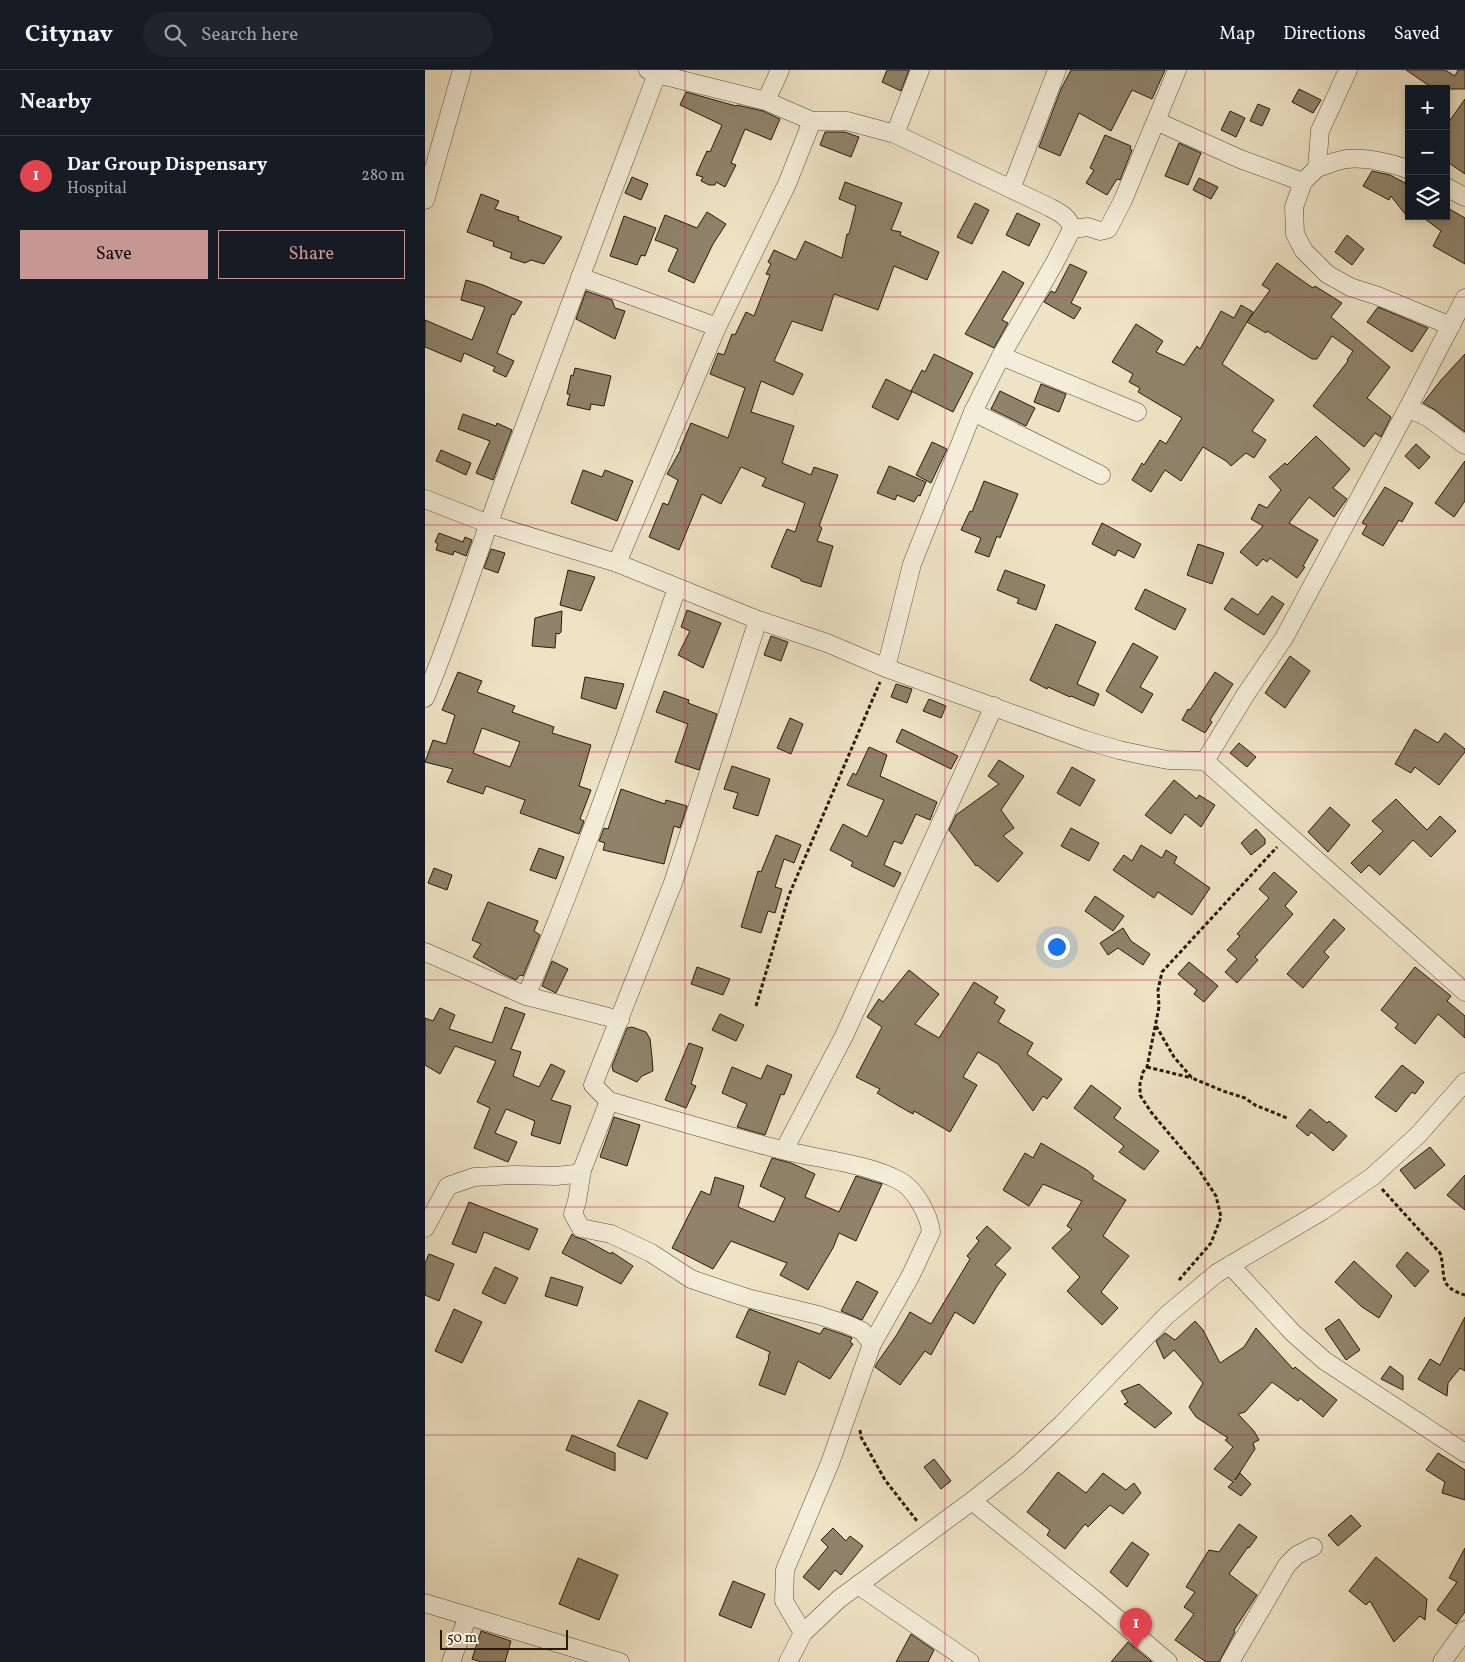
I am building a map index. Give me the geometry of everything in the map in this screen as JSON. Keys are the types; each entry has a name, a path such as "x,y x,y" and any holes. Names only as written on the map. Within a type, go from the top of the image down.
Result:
{"street":[{"path":"425,200 462,70"},
{"path":"766,101 780,70"},
{"path":"895,134 920,70"},
{"path":"1011,189 1057,70"},
{"path":"1072,229 1088,227 1100,231 1108,229 1123,200 1177,70"},
{"path":"1317,168 1320,131 1347,70"},
{"path":"425,698 441,660 653,72 766,101 812,121 847,121 895,134 1061,213 1067,219 1072,229"},
{"path":"617,563 717,327 787,184 812,121"},
{"path":"1156,121 1240,159 1303,182"},
{"path":"1405,168 1354,158 1344,159 1317,168 1303,182 1294,207 1295,234 1304,251 1327,274 1350,287 1378,296 1451,326"},
{"path":"1450,188 1465,197"},
{"path":"886,668 912,564 973,412 1001,356 1072,229"},
{"path":"580,277 717,327"},
{"path":"1205,762 1246,694 1284,638 1465,298"},
{"path":"1001,356 1137,412"},
{"path":"1408,408 1429,418 1465,445"},
{"path":"973,412 1101,475"},
{"path":"425,499 489,524 617,563 758,620 827,643 886,668 1085,740 1119,750 1168,760 1205,762 1465,992"},
{"path":"526,996 570,889 677,588"},
{"path":"758,620 673,882 593,1085 609,1101 784,1150 869,1169 899,1180 909,1187 917,1198 930,1225 931,1232 929,1238 911,1275 872,1344 830,1463 785,1570 784,1601 803,1633"},
{"path":"784,1150 844,1036 994,706"},
{"path":"425,952 526,996 620,1020"},
{"path":"788,1662 803,1633 839,1599 972,1501 1020,1463 1062,1424 1167,1315 1217,1273 1322,1211 1372,1178 1418,1135 1465,1082"},
{"path":"609,1101 582,1170 573,1214 581,1228 611,1234 651,1253 691,1278 729,1292 846,1324 862,1331 872,1344"},
{"path":"425,1228 448,1186 474,1177 556,1176 575,1174 582,1170"},
{"path":"1230,1265 1293,1333 1325,1361 1465,1453"},
{"path":"972,1501 1100,1604 1168,1662"},
{"path":"1229,1662 1287,1565 1297,1555 1313,1546"},
{"path":"858,1585 970,1662"},
{"path":"425,1603 620,1662"},
{"path":"451,1662 468,1616"},
{"path":"1442,1662 1465,1630"}],"path":[{"path":"756,1006 789,895 886,668"},
{"path":"1178,1282 1211,1242 1221,1217 1216,1196 1197,1167 1151,1112 1141,1096 1140,1084 1143,1072 1147,1067 1159,1007 1158,990 1162,972 1288,835"},
{"path":"1155,1026 1174,1057 1192,1078"},
{"path":"1147,1067 1192,1078 1245,1098 1255,1105 1287,1118"},
{"path":"1372,1178 1440,1253 1446,1284 1451,1289 1465,1295"},
{"path":"860,1428 861,1437 885,1480 927,1534"}],"building":[{"path":"887,70 909,70 901,91 882,82"},
{"path":"1071,70 1165,70 1152,99 1132,90 1111,131 1079,113 1060,156 1039,147 1061,89"},
{"path":"1406,70 1445,70 1455,76 1458,70 1465,70 1465,89 1450,89 1450,85 1428,85"},
{"path":"1299,89 1321,100 1313,113 1292,102"},
{"path":"686,92 736,106 763,111 780,119 771,140 745,129 731,163 736,165 725,187 716,182 715,185 709,185 701,181 703,177 696,175 707,151 710,152 722,125 680,105"},
{"path":"1465,99 1465,174 1450,164 1450,120"},
{"path":"1258,104 1270,109 1262,126 1250,121"},
{"path":"1230,111 1245,118 1236,137 1221,130"},
{"path":"825,132 845,132 859,137 851,157 820,145"},
{"path":"1105,135 1131,146 1130,149 1132,150 1120,180 1117,179 1107,195 1086,183 1094,170 1090,168"},
{"path":"1179,143 1201,153 1188,185 1165,176"},
{"path":"1372,171 1390,175 1405,183 1405,214 1391,196 1389,200 1363,186"},
{"path":"632,177 648,184 641,200 625,193"},
{"path":"1199,178 1218,187 1211,199 1193,190"},
{"path":"845,182 902,203 891,230 901,232 900,235 939,252 927,280 894,266 878,310 834,294 822,331 792,321 774,361 803,374 793,395 761,381 751,412 794,426 782,463 811,475 814,467 838,475 819,526 822,528 817,541 833,546 821,587 801,581 801,579 771,567 787,529 795,532 805,503 762,486 766,478 741,467 721,504 702,494 679,550 649,537 663,503 668,505 678,480 667,474 681,449 691,423 728,438 745,388 710,374 718,353 724,355 732,334 735,335 746,312 754,316 770,275 766,274 771,264 768,262 774,250 796,260 805,241 842,258 856,206 839,199"},
{"path":"481,194 499,201 495,209 519,217 518,220 562,237 544,264 531,260 525,263 510,258 512,253 493,246 494,242 467,232"},
{"path":"975,203 989,210 972,244 957,237"},
{"path":"1450,209 1465,218 1465,264 1433,246 1441,231 1426,220 1450,220"},
{"path":"707,212 726,224 713,244 694,283 668,271 678,249 655,240 665,215 697,228"},
{"path":"1017,213 1040,224 1029,246 1006,235"},
{"path":"624,216 656,228 645,256 641,255 637,265 610,256"},
{"path":"1347,235 1364,249 1352,265 1335,252"},
{"path":"1277,263 1313,288 1315,286 1342,303 1331,317 1390,367 1367,398 1391,417 1381,437 1375,433 1364,447 1313,406 1348,361 1353,351 1332,336 1317,359 1312,359 1267,331 1266,333 1247,322 1270,290 1262,285"},
{"path":"1070,264 1087,272 1071,303 1081,308 1074,319 1044,302 1051,291 1055,293"},
{"path":"1003,271 1024,283 1002,320 1008,323 994,348 965,334"},
{"path":"466,280 483,285 522,302 514,315 512,314 497,353 514,361 506,377 493,371 495,367 464,353 461,362 425,347 425,320 472,340 485,307 461,300"},
{"path":"586,291 612,300 615,308 625,311 615,339 576,319"},
{"path":"1241,305 1253,312 1222,364 1274,400 1252,431 1266,440 1254,458 1246,453 1231,466 1203,447 1181,481 1165,470 1151,492 1132,480 1142,463 1144,465 1160,440 1166,444 1182,418 1138,392 1140,388 1129,382 1133,374 1112,362 1136,324 1163,341 1156,352 1184,365 1197,346 1200,349 1221,311 1234,318"},
{"path":"1378,307 1428,328 1412,352 1367,322"},
{"path":"934,354 973,373 953,412 911,391 922,370 925,372"},
{"path":"1465,354 1465,432 1423,403"},
{"path":"575,368 611,376 604,406 591,404 590,410 567,405 570,394 567,394 571,375 573,376"},
{"path":"886,379 912,392 898,420 872,407"},
{"path":"1041,384 1066,394 1059,412 1034,402"},
{"path":"1000,391 1035,408 1026,426 991,409"},
{"path":"463,414 496,426 497,423 512,430 493,480 476,473 490,441 458,429"},
{"path":"1316,436 1350,469 1333,488 1347,499 1334,517 1309,497 1289,523 1318,540 1303,566 1305,567 1297,578 1270,558 1267,562 1263,559 1257,566 1240,552 1263,526 1251,519 1259,504 1267,508 1281,490 1269,477 1285,463 1287,465"},
{"path":"932,442 947,449 931,483 916,475"},
{"path":"1416,444 1430,457 1419,469 1405,456"},
{"path":"441,450 471,463 466,475 436,461"},
{"path":"1465,461 1465,501 1454,517 1435,503"},
{"path":"889,466 926,482 920,496 918,495 914,502 897,495 895,500 877,493"},
{"path":"583,470 602,477 605,470 633,481 617,521 571,503"},
{"path":"984,481 1018,494 1000,538 997,536 989,557 975,552 981,538 961,530 970,511 972,512"},
{"path":"1385,487 1413,503 1402,522 1399,520 1383,546 1362,534 1367,525 1362,523"},
{"path":"1102,523 1141,544 1134,558 1118,550 1115,556 1092,544"},
{"path":"439,533 463,542 465,537 472,540 466,556 454,551 453,555 436,550 438,544 435,542"},
{"path":"1198,544 1224,553 1212,584 1187,575"},
{"path":"491,549 505,553 498,573 484,568"},
{"path":"568,570 595,577 581,611 560,605"},
{"path":"1005,570 1045,585 1036,610 1017,603 1019,599 997,590"},
{"path":"1145,589 1186,609 1175,630 1135,609"},
{"path":"1272,596 1284,604 1264,635 1224,609 1232,598 1258,615"},
{"path":"687,610 721,623 703,668 678,655 690,631 681,627"},
{"path":"562,611 561,632 559,634 556,633 555,648 532,646 535,618"},
{"path":"1056,624 1096,642 1077,684 1099,694 1094,706 1048,687 1047,689 1030,680"},
{"path":"771,636 788,642 781,661 764,655"},
{"path":"1133,643 1158,657 1140,687 1153,694 1142,713 1106,691"},
{"path":"1290,656 1310,671 1285,708 1265,693"},
{"path":"458,672 482,681 477,692 515,706 512,712 554,727 552,733 591,745 579,786 591,790 580,819 584,821 579,834 520,813 525,800 486,786 483,794 447,782 453,769 425,762 433,740 446,744 455,715 442,710","holes":["482,728 520,742 510,767 473,753"]},
{"path":"1215,672 1233,684 1210,720 1212,722 1205,733 1182,720"},
{"path":"585,677 624,684 616,709 581,698"},
{"path":"896,684 912,689 907,703 891,697"},
{"path":"664,691 689,700 688,703 717,714 699,770 675,762 688,724 656,712"},
{"path":"929,699 946,706 941,718 923,711"},
{"path":"790,718 803,724 791,754 777,748"},
{"path":"902,729 958,756 951,769 896,742"},
{"path":"1415,729 1438,743 1445,733 1465,749 1465,752 1439,785 1415,767 1411,773 1395,764"},
{"path":"1239,743 1256,757 1247,767 1230,753"},
{"path":"869,747 887,755 880,776 937,802 930,820 916,814 902,844 894,841 884,865 901,873 894,887 851,866 853,862 830,850 843,824 867,837 884,800 847,785 853,773 856,775"},
{"path":"999,760 1024,776 1001,810 1014,828 1003,836 1023,853 998,882 976,866 949,830 956,815 999,784 988,776"},
{"path":"732,766 770,779 758,816 733,808 738,793 724,789"},
{"path":"1072,767 1095,780 1080,806 1057,793"},
{"path":"1174,780 1197,799 1199,795 1215,805 1201,827 1185,814 1171,834 1145,815"},
{"path":"621,789 665,804 666,800 687,806 680,828 674,826 664,864 603,850 605,843 599,841 604,828 608,829"},
{"path":"1396,799 1427,830 1440,816 1456,831 1431,857 1413,840 1380,875 1369,865 1361,873 1351,863 1383,831 1372,821"},
{"path":"1330,807 1350,825 1328,852 1308,832"},
{"path":"1071,828 1099,843 1089,861 1061,846"},
{"path":"1256,829 1265,839 1265,844 1251,855 1241,843"},
{"path":"776,835 801,845 794,863 784,859 775,887 782,889 775,913 768,911 761,933 741,927 758,871 761,872"},
{"path":"1141,845 1162,858 1166,850 1177,857 1174,863 1210,888 1192,915 1158,892 1154,898 1113,870 1124,855 1132,861"},
{"path":"539,848 564,857 556,879 530,870"},
{"path":"434,868 452,875 447,890 428,883"},
{"path":"1274,872 1297,892 1285,906 1293,914 1255,957 1258,960 1237,983 1225,972 1237,959 1227,950 1240,936 1237,934 1269,898 1259,889"},
{"path":"1095,896 1124,916 1113,931 1085,911"},
{"path":"488,902 538,921 534,931 540,935 523,976 520,975 516,980 473,957 481,944 472,940"},
{"path":"1334,919 1345,929 1324,952 1329,957 1303,988 1287,974"},
{"path":"1123,928 1131,941 1150,954 1143,965 1118,948 1108,955 1100,943"},
{"path":"552,961 568,969 556,993 542,986"},
{"path":"1189,962 1218,986 1204,1002 1194,994 1197,990 1178,974"},
{"path":"697,967 730,979 723,995 691,984"},
{"path":"1415,967 1451,996 1447,1001 1465,1016 1465,1038 1438,1014 1415,1044 1395,1028 1398,1024 1381,1010"},
{"path":"909,970 939,994 915,1024 939,1038 974,982 998,997 994,1003 1005,1010 998,1022 1033,1043 1027,1054 1062,1079 1047,1099 1043,1096 1033,1111 998,1064 978,1052 963,1077 977,1085 950,1132 914,1111 913,1114 897,1105 877,1093 880,1089 856,1077 882,1027 867,1017 879,999 883,1002"},
{"path":"505,1007 525,1014 511,1049 521,1052 513,1076 539,1087 551,1064 565,1071 551,1100 571,1106 560,1144 531,1135 535,1121 506,1109 495,1133 517,1142 508,1162 474,1148 490,1108 477,1102 496,1061 455,1046 440,1074 425,1065 425,1018 433,1021 440,1008 455,1015 449,1029 492,1043"},
{"path":"720,1014 744,1025 736,1041 712,1030"},
{"path":"632,1027 646,1032 650,1039 652,1057 653,1071 642,1076 637,1082 613,1071 612,1066 627,1028"},
{"path":"689,1043 703,1048 691,1084 696,1086 686,1108 665,1100"},
{"path":"767,1065 792,1075 784,1095 781,1094 765,1135 737,1127 747,1104 722,1093 732,1067 761,1079"},
{"path":"1402,1065 1424,1082 1415,1094 1412,1092 1396,1112 1375,1097"},
{"path":"1091,1085 1121,1108 1114,1118 1159,1151 1144,1170 1119,1152 1124,1146 1074,1108"},
{"path":"1310,1109 1327,1123 1329,1121 1347,1136 1333,1151 1311,1132 1308,1136 1296,1126"},
{"path":"614,1117 640,1125 627,1166 600,1157"},
{"path":"1041,1143 1087,1170 1094,1176 1092,1179 1126,1200 1103,1236 1129,1256 1101,1292 1118,1308 1102,1325 1067,1291 1080,1277 1052,1248 1072,1229 1067,1226 1082,1201 1043,1184 1029,1206 1003,1190 1025,1153 1033,1158"},
{"path":"1430,1147 1445,1165 1415,1189 1400,1170"},
{"path":"772,1158 791,1163 815,1174 805,1197 839,1212 856,1176 882,1184 856,1241 839,1233 833,1248 808,1290 780,1275 787,1263 731,1241 713,1269 672,1248 701,1191 710,1195 715,1177 744,1186 738,1207 774,1222 785,1198 760,1186"},
{"path":"1465,1175 1465,1210 1447,1195"},
{"path":"469,1202 538,1229 529,1250 484,1232 476,1253 452,1244"},
{"path":"987,1226 1011,1248 995,1265 1006,1274 974,1324 955,1312 931,1355 925,1351 900,1385 875,1367 877,1363 910,1312 931,1324 970,1259 967,1256 979,1241 976,1238"},
{"path":"572,1234 611,1254 612,1252 633,1266 621,1284 562,1253"},
{"path":"1407,1252 1429,1271 1415,1287 1396,1266"},
{"path":"429,1254 454,1264 439,1301 425,1295 425,1263"},
{"path":"1354,1261 1392,1296 1379,1318 1362,1307 1335,1282"},
{"path":"495,1267 518,1278 505,1304 482,1293"},
{"path":"551,1277 583,1287 577,1306 545,1296"},
{"path":"857,1281 878,1292 862,1320 841,1311"},
{"path":"454,1309 482,1322 462,1363 435,1351"},
{"path":"749,1309 820,1334 824,1328 842,1334 852,1338 850,1342 853,1344 830,1379 798,1361 785,1395 759,1385 770,1352 736,1337"},
{"path":"1465,1317 1465,1371 1460,1368 1448,1383 1447,1396 1418,1379 1430,1359 1440,1365"},
{"path":"1339,1319 1360,1350 1346,1360 1325,1329"},
{"path":"1195,1321 1203,1330 1220,1363 1244,1347 1256,1328 1293,1369 1295,1367 1337,1400 1323,1417 1300,1398 1298,1401 1272,1382 1245,1412 1238,1414 1254,1431 1259,1440 1253,1443 1255,1449 1235,1480 1240,1473 1251,1484 1241,1496 1228,1487 1233,1482 1214,1469 1233,1447 1225,1440 1228,1438 1196,1417 1189,1407 1203,1383 1174,1350 1164,1359 1156,1341 1165,1333 1175,1340"},
{"path":"1390,1366 1403,1376 1403,1390 1381,1379"},
{"path":"1139,1384 1172,1413 1155,1428 1124,1404 1128,1402 1121,1391"},
{"path":"639,1400 668,1413 647,1459 617,1446"},
{"path":"572,1435 615,1453 615,1471 566,1450"},
{"path":"1438,1453 1465,1470 1465,1500 1442,1493 1445,1482 1426,1470"},
{"path":"934,1459 951,1481 941,1489 924,1467"},
{"path":"1058,1472 1086,1493 1103,1473 1126,1490 1134,1483 1141,1493 1123,1514 1110,1505 1088,1527 1085,1524 1065,1549 1047,1535 1050,1530 1027,1512"},
{"path":"1351,1515 1361,1526 1338,1546 1328,1535"},
{"path":"1239,1524 1257,1537 1229,1574 1257,1595 1234,1630 1235,1632 1219,1662 1206,1662 1175,1640 1194,1614 1184,1607 1195,1592 1186,1587 1209,1550 1219,1552"},
{"path":"833,1528 846,1541 850,1536 863,1546 841,1575 835,1570 819,1590 803,1577 828,1547 821,1540"},
{"path":"1132,1542 1149,1554 1127,1587 1110,1572"},
{"path":"1465,1548 1465,1612 1456,1624 1437,1610 1457,1582 1449,1578"},
{"path":"1376,1557 1427,1599 1425,1620 1420,1616 1394,1642 1370,1601 1366,1605 1349,1591"},
{"path":"578,1558 618,1575 599,1620 559,1604"},
{"path":"733,1581 765,1594 751,1628 719,1615"},
{"path":"481,1631 511,1641 505,1662 481,1662 472,1659"},
{"path":"911,1634 934,1650 928,1662 896,1662"},
{"path":"1128,1642 1152,1662 1111,1662"}],"place":[{"name":"Dar Group Dispensary","path":"1136,1649"}]}
